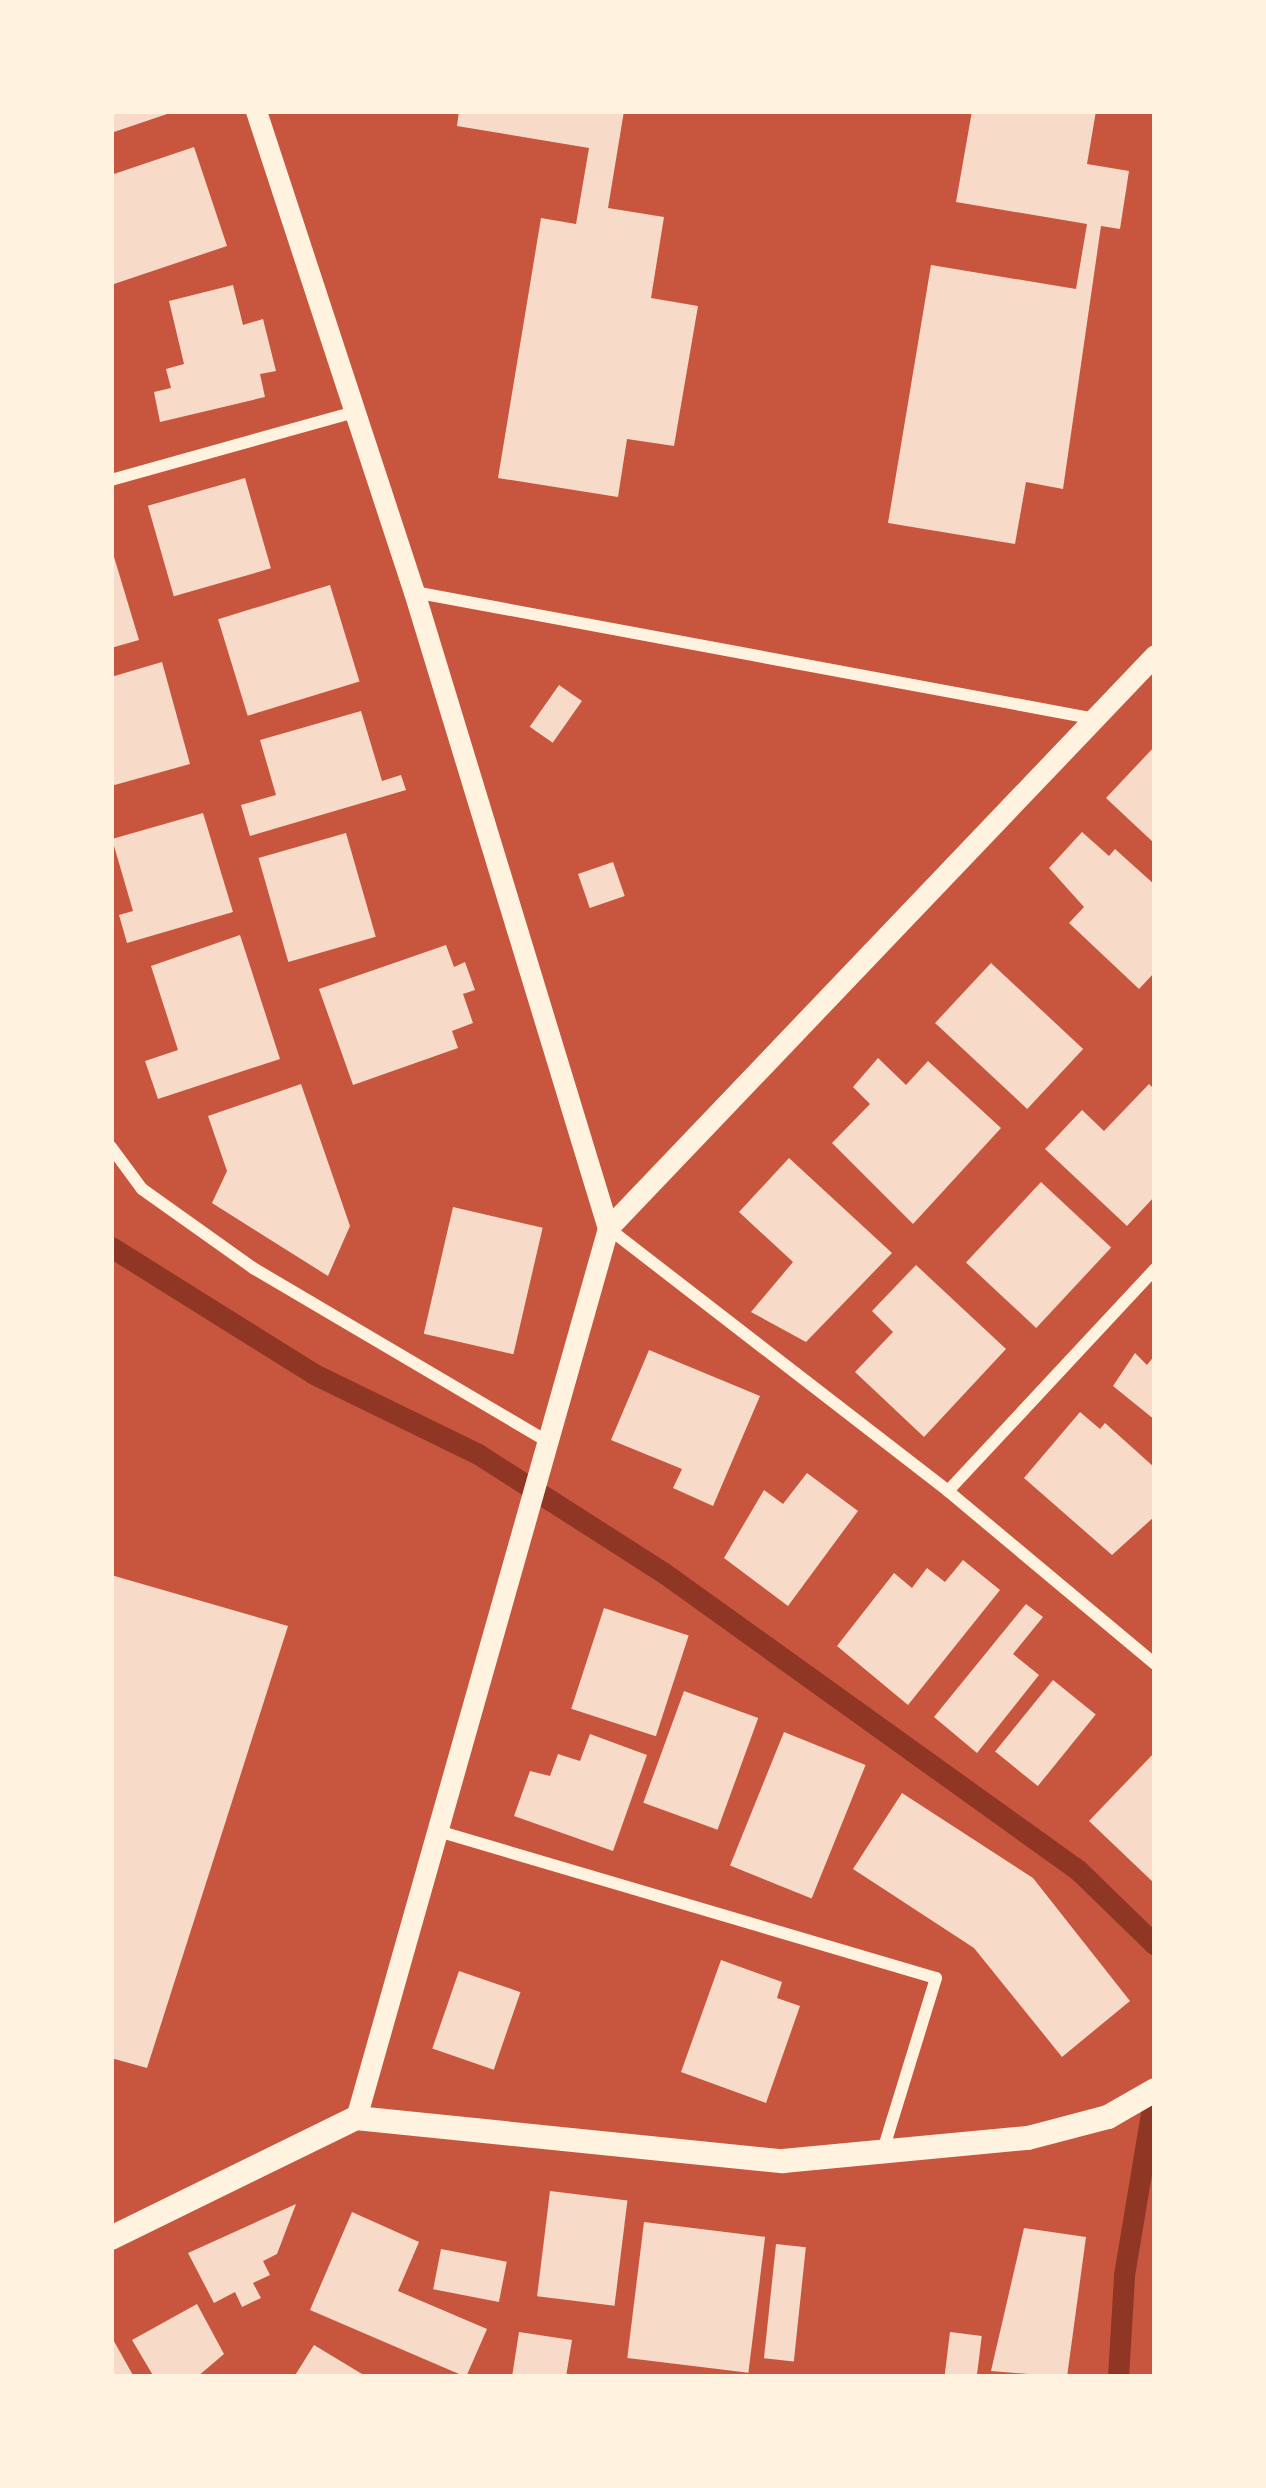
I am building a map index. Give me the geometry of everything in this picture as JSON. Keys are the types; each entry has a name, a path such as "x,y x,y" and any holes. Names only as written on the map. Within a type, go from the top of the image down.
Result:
{"main road":[{"path":"111,2238 356,2118 783,2161 1028,2138 1108,2117 1155,2090"}],"street":[{"path":"256,111 414,592 608,1228 948,1491 1155,1664"},
{"path":"111,480 355,412"},
{"path":"414,592 1097,719"},
{"path":"356,2118 608,1228 1155,656"},
{"path":"111,1147 142,1190 253,1268 550,1443"},
{"path":"948,1491 1155,1269"},
{"path":"438,1831 936,1978 881,2155"}],"building":[{"path":"111,111 173,111 173,112 111,133"},
{"path":"459,111 624,111 608,208 664,217 651,298 698,306 674,446 627,439 618,497 498,478 541,218 576,224 589,148 457,126"},
{"path":"972,111 1096,111 1087,164 1129,171 1120,229 1101,226 1063,489 1026,482 1015,544 888,523 931,265 1076,289 1087,224 956,202"},
{"path":"194,147 227,246 111,285 111,175"},
{"path":"233,285 243,325 263,319 276,371 260,374 265,397 160,422 154,392 171,388 166,369 184,364 169,301"},
{"path":"245,478 271,568 174,596 148,506"},
{"path":"111,547 139,640 111,648"},
{"path":"330,585 360,682 248,716 218,619"},
{"path":"162,662 190,764 111,786 111,677"},
{"path":"559,685 582,701 553,743 530,727"},
{"path":"361,711 382,781 401,775 406,790 250,836 241,805 276,795 260,740"},
{"path":"1155,746 1155,844 1106,798"},
{"path":"203,813 233,912 127,943 119,915 133,911 112,839"},
{"path":"1082,832 1109,856 1115,849 1155,885 1155,972 1139,989 1069,923 1084,907 1049,868"},
{"path":"346,833 376,937 288,962 259,858"},
{"path":"613,862 625,896 590,908 578,874"},
{"path":"240,935 280,1059 158,1099 145,1061 178,1050 151,966"},
{"path":"446,945 454,967 465,962 475,990 463,994 473,1023 452,1031 458,1048 353,1085 319,989"},
{"path":"991,963 1083,1049 1027,1109 935,1023"},
{"path":"878,1058 906,1085 928,1061 1001,1128 913,1224 832,1143 870,1104 853,1087"},
{"path":"301,1084 350,1226 328,1276 212,1203 227,1171 208,1116"},
{"path":"1149,1084 1155,1090 1155,1196 1127,1226 1045,1149 1082,1110 1104,1131"},
{"path":"789,1158 892,1253 806,1342 751,1312 793,1262 739,1212"},
{"path":"1041,1182 1111,1247 1036,1328 966,1262"},
{"path":"453,1207 543,1228 513,1354 424,1334"},
{"path":"916,1265 1006,1349 924,1437 855,1372 893,1332 872,1311"},
{"path":"649,1350 760,1396 713,1506 673,1488 682,1469 611,1440"},
{"path":"1135,1353 1147,1365 1155,1355 1155,1420 1113,1386"},
{"path":"1080,1412 1100,1429 1105,1423 1155,1468 1155,1516 1112,1555 1024,1478"},
{"path":"807,1473 858,1511 788,1606 724,1558 764,1490 783,1504"},
{"path":"963,1560 1000,1590 908,1705 837,1646 894,1573 912,1588 927,1568 945,1582"},
{"path":"111,1575 288,1626 147,2068 111,2058"},
{"path":"1026,1604 1043,1617 1013,1654 1039,1675 977,1753 934,1717"},
{"path":"604,1608 689,1636 656,1736 571,1709"},
{"path":"1053,1680 1096,1715 1038,1786 995,1751"},
{"path":"684,1691 758,1718 718,1830 643,1803"},
{"path":"784,1732 866,1765 812,1898 730,1866"},
{"path":"590,1734 647,1755 613,1851 514,1816 530,1771 550,1776 558,1754 580,1761"},
{"path":"1155,1752 1155,1884 1089,1821"},
{"path":"902,1793 1033,1878 1130,2001 1062,2057 974,1948 853,1869"},
{"path":"721,1960 782,1982 777,1998 800,2006 766,2103 681,2072"},
{"path":"459,1971 520,1992 494,2070 432,2049"},
{"path":"550,2191 627,2201 615,2306 537,2296"},
{"path":"296,2204 277,2254 263,2261 270,2275 253,2283 261,2298 242,2307 235,2292 214,2303 188,2253"},
{"path":"352,2212 419,2242 398,2291 487,2329 466,2377 310,2310"},
{"path":"644,2222 765,2237 748,2373 627,2358"},
{"path":"1024,2228 1086,2237 1067,2377 991,2371"},
{"path":"776,2244 806,2247 794,2362 764,2358"},
{"path":"441,2249 507,2262 499,2302 433,2289"},
{"path":"197,2304 224,2354 197,2377 154,2377 132,2340"},
{"path":"519,2332 572,2340 566,2377 512,2377"},
{"path":"950,2332 982,2336 977,2377 945,2374"},
{"path":"111,2336 134,2377 111,2377"},
{"path":"314,2345 367,2377 294,2377"}],"waterway":[{"path":"111,1247 314,1374 478,1454 664,1573 1078,1870 1155,1945"},
{"path":"1118,2377 1124,2275 1155,2089"}]}
